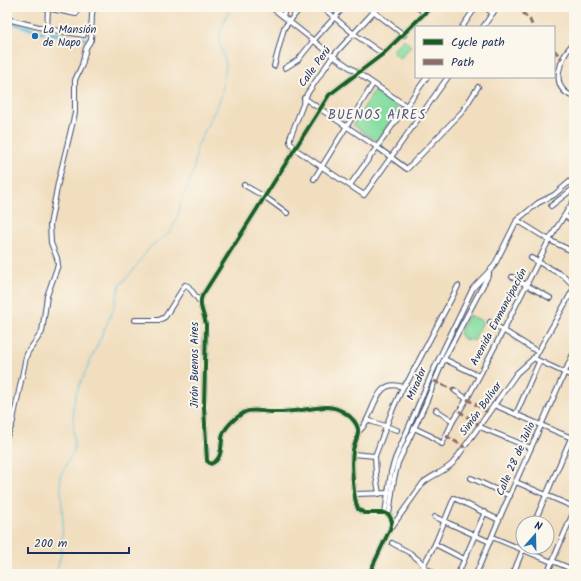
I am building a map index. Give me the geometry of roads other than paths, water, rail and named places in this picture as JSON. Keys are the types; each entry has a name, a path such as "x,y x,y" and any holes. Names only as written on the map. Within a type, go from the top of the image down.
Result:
{"street":[{"path":"42,7 76,14 76,7"},
{"path":"7,436 12,425 26,357 42,332 47,296 58,265 51,243 50,225 58,183 75,113 75,80 82,65 86,48 90,40 92,12 95,7"},
{"path":"271,7 333,56 421,116"},
{"path":"283,16 286,7"},
{"path":"274,66 284,28 301,7"},
{"path":"322,7 354,34 383,54"},
{"path":"286,68 298,60 344,7"},
{"path":"368,7 404,35"},
{"name":"Calle Perú","path":"295,149 290,140 304,98 333,56 378,7"},
{"path":"418,7 426,12"},
{"path":"200,302 202,296 329,95 383,54 431,7"},
{"path":"484,7 493,13"},
{"path":"484,26 497,7"},
{"path":"570,7 574,13"},
{"path":"47,29 48,8"},
{"path":"463,26 474,8"},
{"path":"7,19 47,29 84,35"},
{"path":"574,42 562,59 558,77 563,89 574,97"},
{"path":"350,185 426,78"},
{"path":"295,149 321,168 364,195 447,78"},
{"path":"314,179 373,84"},
{"path":"304,98 321,108 407,169 462,112 478,87"},
{"name":"Mirador","path":"387,514 391,472 395,459 432,373 472,290 497,261 516,220 538,203 554,196 574,178"},
{"path":"244,185 288,213"},
{"path":"551,206 574,188"},
{"name":"Avenida Enmancipación","path":"414,428 431,436 442,444 453,421 467,399 527,286 549,240 574,200"},
{"path":"565,216 574,222"},
{"path":"516,220 549,240 574,252"},
{"path":"532,258 564,276 571,282"},
{"name":"Mirador","path":"390,493 397,466 444,359 489,272"},
{"path":"512,277 550,298"},
{"path":"135,320 159,320 165,318 185,285 188,286 200,302"},
{"path":"379,494 375,456 386,426 403,387 408,381 458,286"},
{"name":"Simón Bolívar","path":"390,529 423,483 454,463 479,425 517,373 538,352 572,295 574,288"},
{"name":"Jirón Buenos Aires","path":"200,302 206,325 204,407 206,459 208,462 214,463 219,457 225,430 240,416 249,411 279,412 332,407 341,410 349,417 357,426 358,432"},
{"path":"490,322 538,352"},
{"name":"Calle 28 de Julio","path":"476,574 574,352"},
{"path":"533,358 539,362 574,376"},
{"path":"444,359 479,376"},
{"path":"516,414 539,362"},
{"path":"369,574 392,522 387,514 361,512 356,505 354,494 353,454 358,432 364,428 377,396 385,388 392,385 403,387"},
{"path":"454,390 467,399"},
{"path":"494,405 573,438"},
{"path":"436,410 453,421"},
{"path":"367,420 397,430"},
{"path":"479,425 480,427 531,448"},
{"path":"538,515 573,438 574,431"},
{"path":"353,454 375,456"},
{"path":"471,478 510,496"},
{"path":"516,482 547,494 574,507"},
{"path":"354,494 390,493"},
{"path":"423,566 435,544 454,498 499,520"},
{"path":"547,574 574,511"},
{"path":"458,574 485,512"},
{"path":"435,517 490,542"},
{"path":"492,537 515,545"},
{"path":"392,543 410,553 425,568 436,574"},
{"path":"435,544 464,559"},
{"path":"513,574 521,555"},
{"path":"538,555 574,570"}],"waterway":[{"path":"56,574 61,554 63,521 60,476 74,450 73,408 76,393 113,310 120,285 151,246 168,234 172,229 178,215 181,201 194,170 197,147 221,97 226,65 219,40 221,30 230,7"},
{"path":"7,21 44,33"},
{"path":"49,33 85,39"}],"place":[{"name":"La Mansión de Napo","path":"35,36"}],"district":[{"name":"BUENOS AIRES","path":"377,115"}]}
